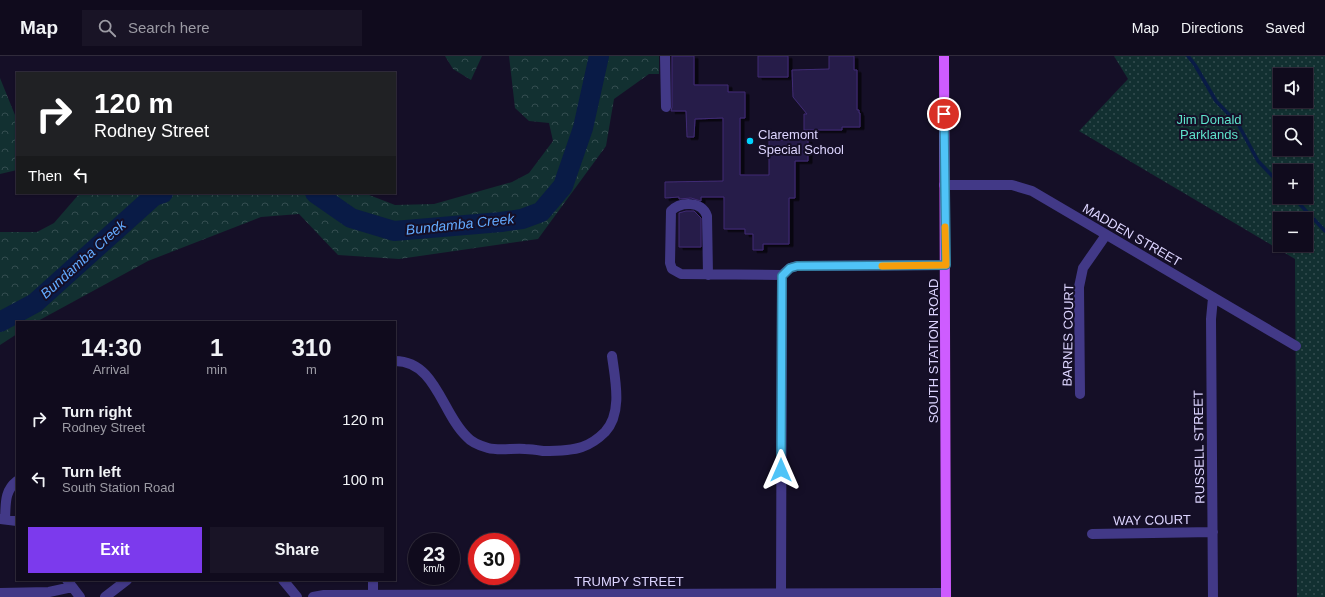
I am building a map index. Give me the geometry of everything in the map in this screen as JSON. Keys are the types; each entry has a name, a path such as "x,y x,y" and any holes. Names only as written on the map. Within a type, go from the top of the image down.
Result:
{"main road":[{"name":"SOUTH STATION ROAD","path":"944,56 944,185 946,265 946,595"}],"street":[{"path":"665,56 666,107"},
{"name":"MADDEN STREET","path":"944,185 1012,185 1032,191 1296,346"},
{"path":"708,275 707,216 705,211 697,204 681,204 676,206 671,211 670,263 672,269 681,274 708,275 782,276"},
{"name":"BARNES COURT","path":"1080,394 1079,287 1083,268 1106,235"},
{"path":"781,593 782,276 790,268 797,266 946,265"},
{"name":"RUSSELL STREET","path":"1213,298 1211,318 1213,597"},
{"path":"396,361 409,363 421,370 430,379 460,429 467,438 476,444 490,449 566,450 581,448 595,441 606,430 612,421 615,407 616,382 612,356"},
{"path":"16,482 10,488 6,497 3,519 16,520"},
{"name":"WAY COURT","path":"1092,534 1213,532"},
{"path":"105,597 126,581"},
{"path":"284,581 297,597"},
{"path":"373,581 373,595"},
{"path":"0,593 48,592 70,584 80,597"},
{"name":"TRUMPY STREET","path":"313,597 324,595 781,593 946,595"}],"green space":[{"path":"445,56 482,56 471,80 453,69"},
{"path":"509,56 659,56 659,74 649,74 614,99 606,146 538,239 399,259 338,255 299,214 261,217 148,261 38,321 16,321 16,335 0,345 0,232 37,232 54,223 79,194 367,194 395,205 434,204 512,182 529,173 553,141 549,123 529,121 515,108"},
{"name":"Jim Donald Parklands","path":"1114,56 1325,56 1325,597 1297,597 1295,259 1283,252 1313,252 1313,212 1273,212 1273,246 1079,131 1128,79"},
{"path":"0,78 16,118 16,170 0,174"}],"building":[{"path":"672,56 694,56 694,85 728,85 728,92 745,92 745,118 740,118 740,175 769,175 769,140 808,140 808,161 795,161 795,198 789,198 789,244 763,244 763,250 753,250 753,234 745,234 745,229 724,229 724,197 701,197 701,201 691,198 679,199 679,197 665,198 665,182 723,181 723,118 695,119 694,137 687,137 686,111 671,111"},
{"path":"758,56 788,56 788,77 758,77"},
{"path":"829,56 854,56 854,70 857,70 857,110 859,110 860,113 860,127 842,127 842,130 804,130 804,114 807,114 793,97 792,70 829,69"},
{"path":"694,211 701,218 701,247 679,247 679,213"}],"waterway":[{"name":"Bundamba Creek","path":"316,194 351,218 394,231 501,222 522,219 541,212 563,186 583,128 599,56"},
{"path":"1188,56 1216,101 1238,124 1258,161 1273,177"},
{"name":"Bundamba Creek","path":"0,322 35,303 154,196 160,194"},
{"path":"1300,204 1325,231"}],"slow traffic":[{"path":"882,266 946,265 945,227"}],"place":[{"name":"Claremont Special School","path":"750,141"}],"route":[{"path":"781,470 782,276 785,271 797,266 946,265 944,114"}]}
